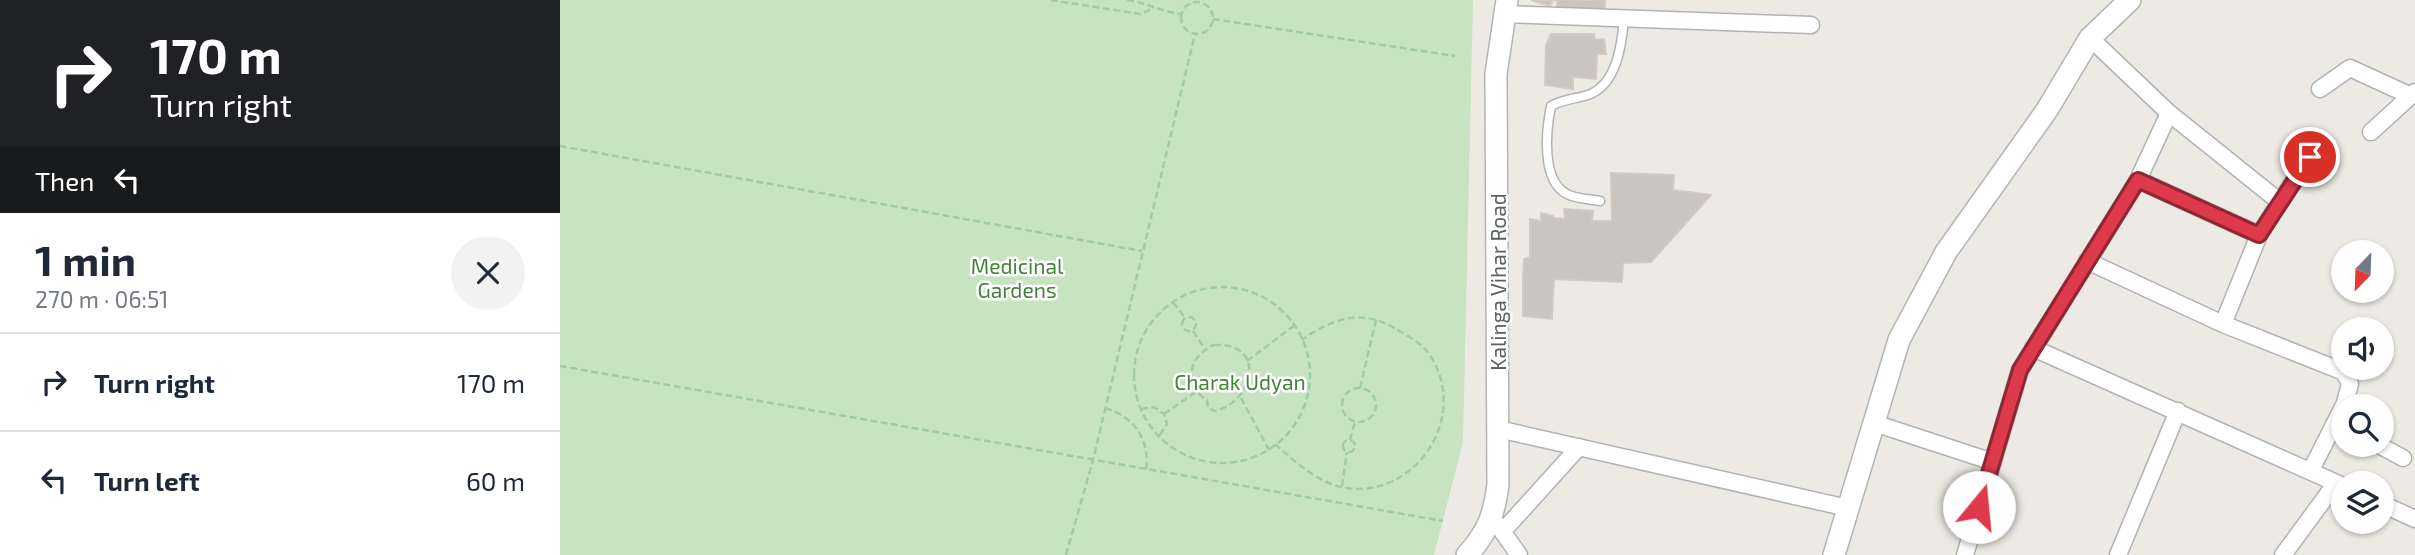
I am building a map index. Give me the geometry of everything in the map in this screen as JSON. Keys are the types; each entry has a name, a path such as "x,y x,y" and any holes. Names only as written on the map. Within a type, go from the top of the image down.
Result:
{"street":[{"path":"1834,555 1899,340 1946,252 2047,110 2090,38 2130,0"},
{"path":"1505,7 1623,18 1811,25"},
{"name":"Kalinga Vihar Road","path":"1467,555 1499,525 1496,74 1505,7"},
{"path":"2090,38 2169,113 2280,202"},
{"path":"2320,89 2350,68 2413,94 2371,132"},
{"path":"1969,554 2020,370 2138,180 2169,113"},
{"path":"2223,324 2259,235 2310,157"},
{"path":"2138,180 2259,235"},
{"path":"2087,261 2223,324 2344,372 2350,384 2347,394"},
{"path":"2033,348 2331,480"},
{"path":"2118,555 2178,411"},
{"path":"1874,423 1993,463"},
{"path":"1498,429 1848,508"},
{"path":"2311,470 2331,438"},
{"path":"1519,555 1499,525 1579,447"},
{"path":"2394,453 2403,458"},
{"path":"2283,555 2331,496"},
{"path":"2394,508 2414,515"}],"lane":[{"path":"1600,201 1568,195 1556,186 1550,173 1548,120 1551,106 1566,98 1597,91 1608,81 1622,38 1623,18"}],"path":[{"path":"1051,0 1140,14 1152,9"},
{"path":"1128,0 1143,3 1152,9 1181,14"},
{"path":"1203,1 1210,9 1213,19 1206,32 1195,34 1182,25 1181,14 1191,2 1203,1"},
{"path":"1213,19 1455,56"},
{"path":"1066,555 1093,460 1195,34"},
{"path":"560,146 1143,251"},
{"path":"1219,286 1249,290 1275,304 1295,325 1307,351 1311,379 1305,407 1290,431 1269,450 1243,461 1214,463 1186,456 1159,436 1141,409 1134,389 1134,359 1144,331 1163,308 1189,292 1219,286"},
{"path":"1173,302 1186,319 1195,321 1193,330"},
{"path":"1275,444 1299,465 1342,486 1371,490 1403,477 1426,457 1438,435 1444,408 1439,380 1429,354 1413,338 1364,317 1342,318 1320,327 1302,340"},
{"path":"1186,319 1183,327 1193,330 1205,349"},
{"path":"1360,388 1376,320"},
{"path":"1247,361 1295,325"},
{"path":"1214,345 1233,347 1247,361 1250,380 1240,397 1215,411 1208,408 1207,400 1196,391 1191,373 1193,363 1205,349 1214,345"},
{"path":"560,366 1146,471 1443,521"},
{"path":"1360,388 1374,397 1376,409 1370,419 1355,421 1345,414 1342,404 1350,391 1360,388"},
{"path":"1164,414 1196,391"},
{"path":"1240,397 1269,450"},
{"path":"1141,409 1154,407 1164,414 1167,425 1159,436"},
{"path":"1105,408 1127,418 1137,427 1147,452 1146,471"},
{"path":"1348,452 1343,445 1350,440 1355,421"},
{"path":"1342,486 1348,452 1355,447 1350,440"}],"green space":[{"name":"Medicinal Gardens","path":"560,0 1473,0 1463,442 1434,555 560,555"}],"building":[{"path":"1531,0 1553,0 1550,6"},
{"path":"1553,0 1605,0 1604,15 1556,10 1558,1"},
{"path":"1551,34 1594,34 1595,40 1604,39 1606,54 1597,54 1596,79 1573,77 1573,89 1545,85 1546,45"},
{"path":"1611,173 1674,175 1673,190 1711,195 1651,262 1623,263 1622,282 1554,279 1552,319 1523,316 1524,259 1530,257 1530,219 1541,221 1541,213 1553,216 1552,218 1565,219 1564,209 1593,211 1592,221 1612,221"}],"route":[{"path":"1979,507 2020,370 2138,180 2259,235 2310,157"}],"park label":[{"name":"Charak Udyan","path":"1240,381"}]}
